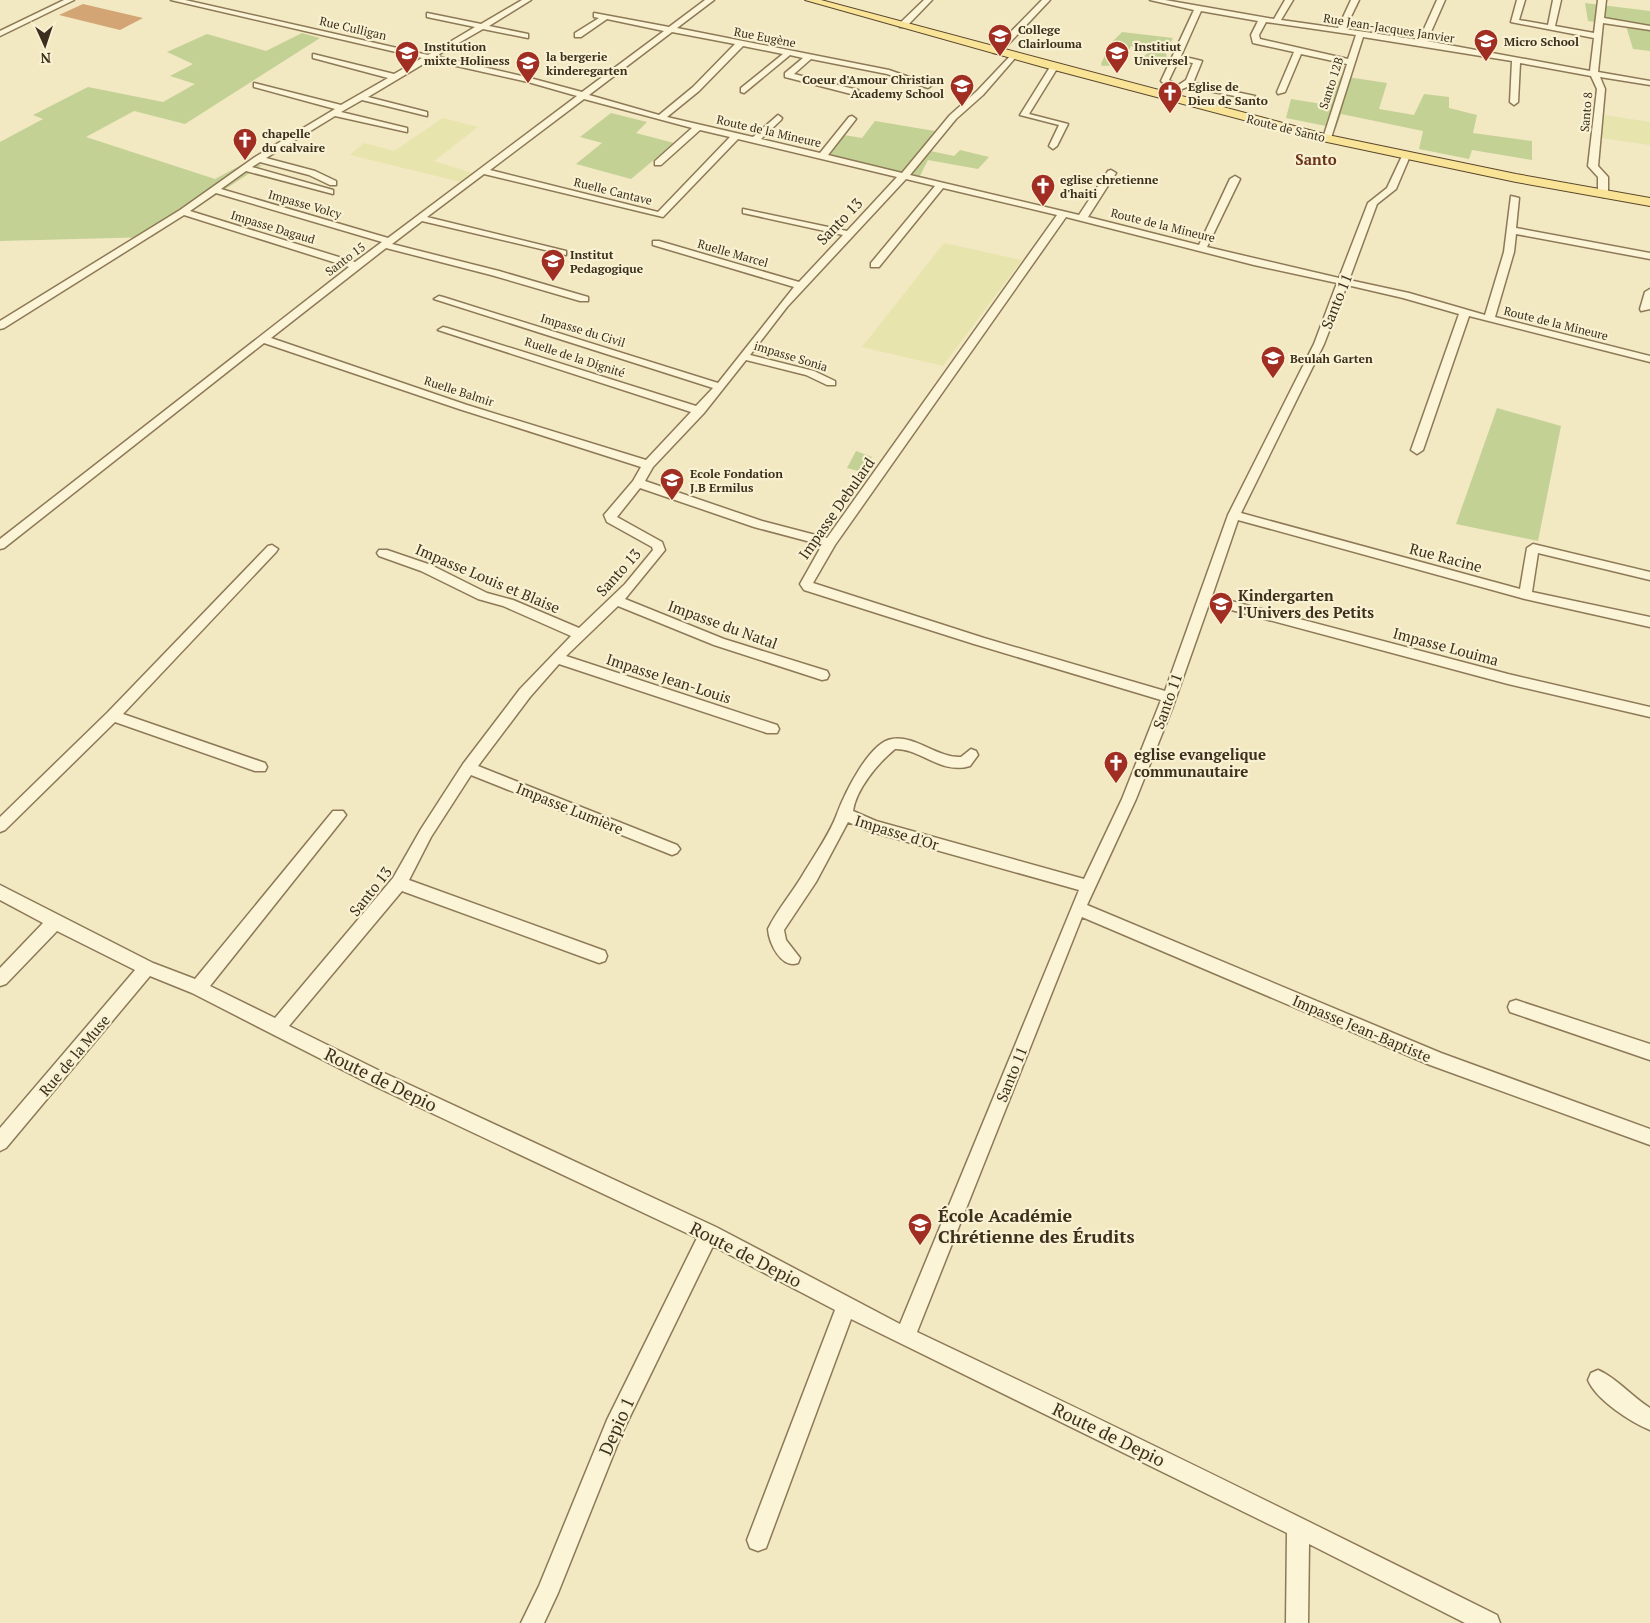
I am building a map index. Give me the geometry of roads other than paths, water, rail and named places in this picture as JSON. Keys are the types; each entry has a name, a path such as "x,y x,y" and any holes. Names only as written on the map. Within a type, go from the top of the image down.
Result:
{"main road":[{"name":"Route de Santo","path":"810,0 835,3 903,25 1054,67 1176,94 1327,138 1406,156 1650,202"}],"street":[{"path":"51,0 67,2"},
{"name":"Rue Culligan","path":"176,0 530,80 582,97"},
{"path":"0,326 183,212 258,159 527,0"},
{"name":"Santo 15","path":"0,545 356,266 710,0"},
{"path":"903,25 928,0"},
{"path":"998,51 1046,0"},
{"name":"Rue Jean-Jacques Janvier","path":"1154,0 1183,3 1198,10 1218,9 1263,20 1422,43 1650,83"},
{"path":"1276,22 1289,0"},
{"path":"1340,32 1355,0"},
{"path":"1422,43 1441,0"},
{"path":"1522,0 1515,22 1598,36"},
{"path":"1551,28 1557,0"},
{"name":"Santo 8","path":"1602,0 1594,74 1601,89 1593,166 1603,177 1603,194"},
{"path":"0,34 67,2"},
{"path":"1175,58 1198,61 1188,84 1176,94 1164,81 1175,58 1198,10"},
{"path":"430,15 525,36"},
{"name":"Rue Eugène","path":"578,35 601,16 787,54 889,72 928,85"},
{"path":"1263,20 1255,35 1256,41 1350,62"},
{"path":"1600,20 1650,28"},
{"path":"0,25 10,28"},
{"name":"Santo 12B","path":"1327,138 1360,35"},
{"path":"660,118 696,89 740,44"},
{"path":"1281,92 1299,50"},
{"path":"744,90 787,54"},
{"path":"316,56 395,77"},
{"name":"Santo 13","path":"277,1028 399,884 426,833 468,768 525,693 556,658 630,587 660,547 610,517 638,483 648,465 700,411 777,312 903,176 953,117 1014,56"},
{"path":"808,58 788,76 855,92"},
{"path":"1514,102 1516,61"},
{"path":"1053,146 1064,124 1024,115 1054,67"},
{"path":"1188,84 1251,96"},
{"path":"257,85 404,130"},
{"path":"360,97 424,114"},
{"name":"Route de la Mineure","path":"582,97 660,118 1405,295 1489,319 1650,359"},
{"path":"755,140 778,118"},
{"path":"822,156 852,119"},
{"path":"658,162 698,127"},
{"name":"Ruelle Cantave","path":"483,171 660,215 736,136"},
{"name":"Santo 11","path":"906,1337 1087,886 1129,799 1206,599 1234,516 1318,344 1344,282 1373,202 1391,189 1406,156"},
{"path":"244,168 332,188 312,173 258,159"},
{"path":"1082,218 1111,173"},
{"path":"1202,248 1235,179"},
{"path":"875,264 941,185"},
{"name":"Impasse Volcy","path":"214,190 386,243 584,300"},
{"path":"1489,319 1509,252 1514,198"},
{"path":"746,211 849,234"},
{"name":"Impasse Dagaud","path":"183,212 356,266"},
{"name":"Impasse Debulard","path":"1063,214 830,544 806,580 806,584 809,587 980,642 1168,697"},
{"path":"420,218 563,253"},
{"path":"1511,230 1650,256"},
{"name":"Ruelle Marcel","path":"656,243 802,286"},
{"path":"1646,309 1650,292"},
{"name":"Impasse du Civil","path":"438,299 720,387"},
{"path":"1417,450 1465,312"},
{"name":"Ruelle de la Dignité","path":"443,330 700,411"},
{"name":"Ruelle Balmir","path":"263,339 454,404 648,465"},
{"name":"impasse Sonia","path":"743,356 810,373 831,382"},
{"path":"638,483 758,524 830,544"},
{"name":"Rue Racine","path":"1234,516 1525,595 1650,622"},
{"path":"1525,595 1534,548 1650,576"},
{"path":"0,826 113,716 272,549"},
{"name":"Impasse Louis et Blaise","path":"383,553 426,568 483,596 516,606 580,634"},
{"name":"Impasse Louima","path":"1206,599 1508,679 1650,712"},
{"name":"Impasse du Natal","path":"615,600 719,642 822,675"},
{"name":"Impasse Jean-Louis","path":"556,658 772,728"},
{"path":"113,716 260,767"},
{"name":"Impasse d'Or","path":"971,755 965,762 946,762 903,745 891,744 864,775 845,804 845,814 872,826 1087,886"},
{"name":"Impasse Lumière","path":"468,768 672,849"},
{"path":"792,958 780,946 776,938 776,929 810,877 845,814"},
{"path":"198,988 338,815"},
{"path":"399,884 599,956"},
{"name":"Route de Depio","path":"0,892 147,968 198,988 376,1078 709,1234 906,1337 1133,1445 1488,1623"},
{"name":"Impasse Jean-Baptiste","path":"1078,908 1436,1059 1650,1137"},
{"path":"0,978 55,922"},
{"name":"Rue de la Muse","path":"0,1142 147,968"},
{"path":"1516,1007 1650,1052"},
{"name":"Depio 1","path":"532,1623 614,1427 709,1234"},
{"path":"758,1540 846,1306"},
{"path":"1598,1380 1627,1406 1650,1420"},
{"path":"1297,1623 1298,1527"}],"place":[{"name":"College Clairlouma","path":"1000,57"},
{"name":"Micro School","path":"1486,62"},
{"name":"Institution mixte Holiness","path":"407,74"},
{"name":"Institiut Universel","path":"1117,74"},
{"name":"la bergerie kinderegarten","path":"528,84"},
{"name":"Coeur d'Amour Christian Academy School","path":"962,107"},
{"name":"Eglise de Dieu de Santo","path":"1170,114"},
{"name":"chapelle du calvaire","path":"245,161"},
{"name":"eglise chretienne d'haiti","path":"1043,207"},
{"name":"Institut Pedagogique","path":"553,282"},
{"name":"Beulah Garten","path":"1273,379"},
{"name":"Ecole Fondation J.B Ermilus","path":"672,501"},
{"name":"Kindergarten l'Univers des Petits","path":"1221,625"},
{"name":"eglise evangelique communautaire","path":"1116,784"},
{"name":"École Académie Chrétienne des Érudits","path":"920,1246"}],"district":[{"name":"Santo","path":"1316,159"}]}
